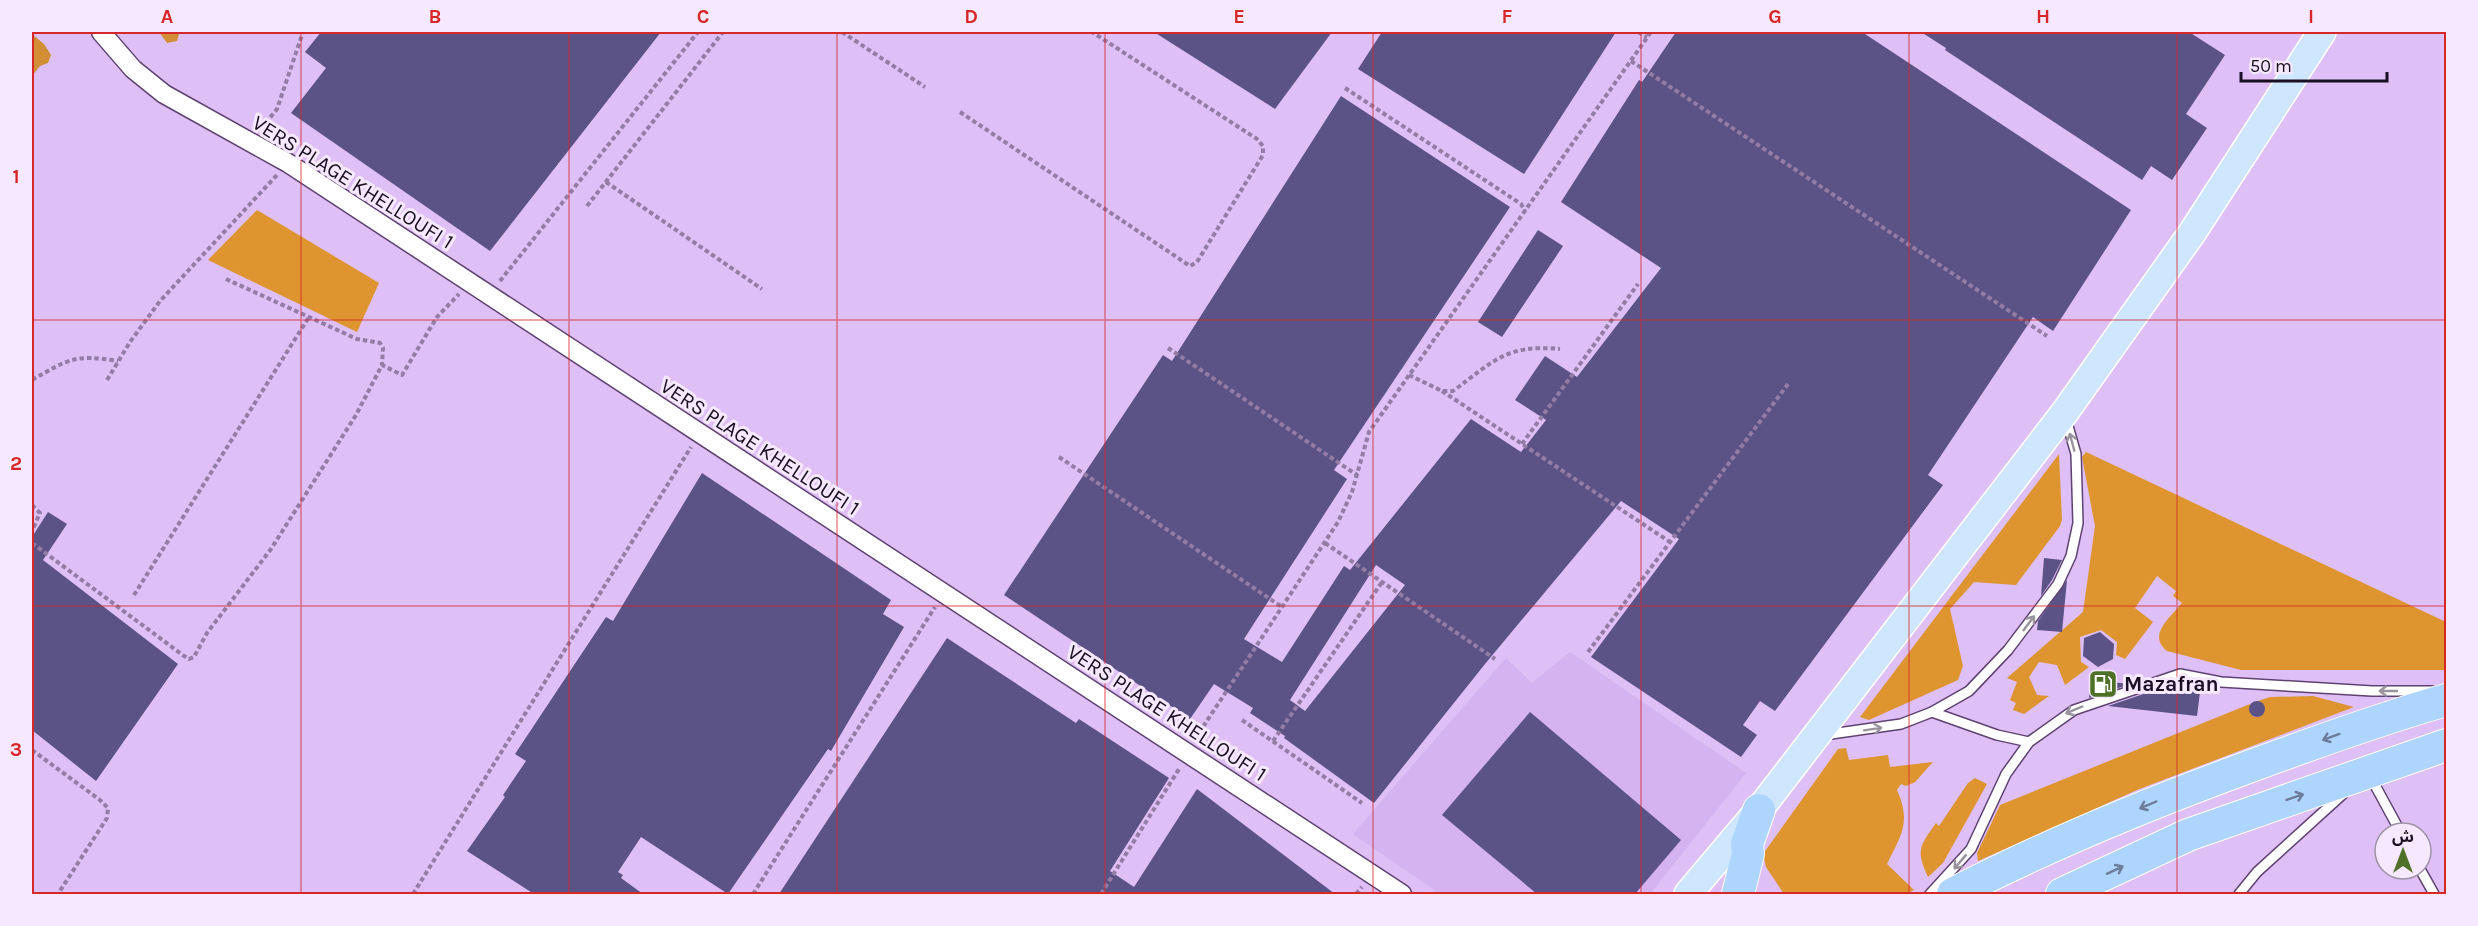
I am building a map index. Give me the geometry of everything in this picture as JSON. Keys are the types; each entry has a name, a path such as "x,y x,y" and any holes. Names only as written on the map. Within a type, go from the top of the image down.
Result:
{"highway":[{"path":"1953,894 2013,863 2176,794 2374,721 2446,700"},
{"path":"2062,894 2188,835 2446,745"},
{"path":"1738,894 1748,854 1747,844 1759,810"}],"main road":[{"path":"1688,894 1759,810 2065,412 2192,233 2322,32"}],"street":[{"name":"VERS PLAGE KHELLOUFI 1","path":"100,32 133,69 164,94 288,164 1402,894"}],"lane":[{"path":"1815,735 1901,724 1932,712 1970,691 2008,650 2058,584 2071,556 2078,523 2076,454 2065,412"},
{"path":"1930,894 1971,849 2006,774 2028,741 2074,710 2180,674 2233,683 2372,691 2446,691"},
{"path":"1932,712 1997,735 2028,741"},
{"path":"2239,894 2257,872 2368,772 2395,821"}],"path":[{"path":"247,141 270,120 277,109 303,32"},
{"path":"488,295 698,32"},
{"path":"587,206 723,32"},
{"path":"842,32 925,87"},
{"path":"960,112 1190,266 1197,262 1263,155 1263,146 1257,139 1092,32"},
{"path":"1638,32 1647,37"},
{"path":"1101,894 1176,777 1186,753 1338,522 1352,492 1369,432 1651,32"},
{"path":"1631,61 2047,336"},
{"path":"1345,88 1521,204 1525,211"},
{"path":"107,381 118,361 160,301 288,164"},
{"path":"606,182 762,289"},
{"path":"32,543 184,656 194,657 207,633 271,549 356,415 381,365 383,348 380,343 357,339 226,279"},
{"path":"381,365 402,375 437,317 469,283"},
{"path":"1522,444 1638,284"},
{"path":"134,595 309,316"},
{"path":"1168,348 1357,475"},
{"path":"1442,392 1453,391 1510,352 1526,348 1560,348"},
{"path":"32,380 67,360 85,357 118,361"},
{"path":"1409,375 1442,392 1670,542"},
{"path":"1588,652 1788,384"},
{"path":"412,894 649,517 699,433"},
{"path":"1059,457 1282,607"},
{"path":"32,505 40,513 32,531"},
{"path":"1325,543 1495,659"},
{"path":"1273,741 1382,582"},
{"path":"753,894 935,607 946,595"},
{"path":"1242,720 1362,803"},
{"path":"32,750 108,808 107,818 58,894"}],"shaded area":[{"path":"159,32 178,32 177,41 167,43"},
{"path":"32,34 44,44 51,55 48,63 40,66 32,76"},
{"path":"257,210 379,283 357,332 208,260"},
{"path":"2086,452 2446,622 2446,670 2241,670 2167,651 2161,645 2160,633 2162,627 2182,603 2173,596 2176,591 2157,576 2135,608 2153,622 2125,659 2116,655 2117,642 2101,630 2080,637 2081,662 2089,667 2065,685 2057,665 2039,662 2029,677 2037,695 2049,696 2024,714 2013,710 2016,703 2010,700 2017,682 2007,678 2083,612 2095,526 2082,457"},
{"path":"2059,454 2062,520 2060,526 2016,585 1974,582 1950,609 1963,666 1958,680 1869,720 1860,717"},
{"path":"1570,652 1746,773 1650,894 1440,894 1353,834 1506,658 1532,683"},
{"path":"2313,696 2354,707 2137,790 1978,861 1977,853 2000,805 2250,704 2250,713 2254,717 2259,717 2264,713 2264,708 2258,701 2270,697"},
{"path":"1846,748 1849,760 1888,755 1890,767 1933,762 1915,782 1906,786 1901,784 1897,790 1903,811 1903,828 1887,864 1914,890 1906,894 1784,894 1766,867 1763,854 1838,749"},
{"path":"1975,778 1987,784 1943,863 1928,877 1922,861 1923,844 1936,823 1939,826 1968,783"}],"building":[{"path":"321,32 661,32 490,251 291,113 326,68 305,52"},
{"path":"1154,32 1332,32 1275,109"},
{"path":"1382,32 1616,32 1524,174 1358,69"},
{"path":"1676,32 1862,32 2131,210 2053,331 2033,317 1928,475 1943,485 1775,711 1760,701 1743,725 1757,735 1741,757 1591,657 1679,539 1621,501 1485,664 1374,803 1284,738 1285,736 1250,713 1253,708 1214,684 1190,719 1004,595 1163,355 1172,361 1341,96 1510,207 1334,470 1347,479 1244,639 1282,662 1344,566 1350,570 1471,419 1521,452 1546,420 1515,400 1545,356 1577,377 1661,268 1561,202 1639,80 1642,82","holes":["1376,565 1405,585 1305,711 1290,700"]},
{"path":"1921,32 2189,32 2225,55 2186,114 2207,128 2172,180 2151,166 2142,180"},
{"path":"1538,230 1563,246 1502,337 1478,322"},
{"path":"702,473 891,600 883,614 904,627 831,751 828,749 728,894 641,837 618,872 623,875 621,878 643,894 534,894 467,851 505,797 503,795 526,761 515,754 606,617 613,621"},
{"path":"48,512 67,524 43,560 178,664 96,781 32,730 32,537"},
{"path":"2044,558 2062,560 2041,596"},
{"path":"2067,580 2062,632 2037,630 2038,621"},
{"path":"2100,632 2114,644 2113,659 2098,667 2083,656 2084,638"},
{"path":"947,638 1076,723 1079,719 1169,778 1110,871 1134,887 1197,789 1335,894 779,894"},
{"path":"2091,680 2130,684 2089,698"},
{"path":"2161,688 2200,692 2197,716 2108,706"},
{"path":"2257,701 2263,703 2265,709 2263,715 2257,717 2251,715 2249,709 2251,703"},
{"path":"1530,712 1681,840 1635,894 1537,894 1442,815"}],"place":[{"name":"Mazafran","path":"2103,684"}]}
